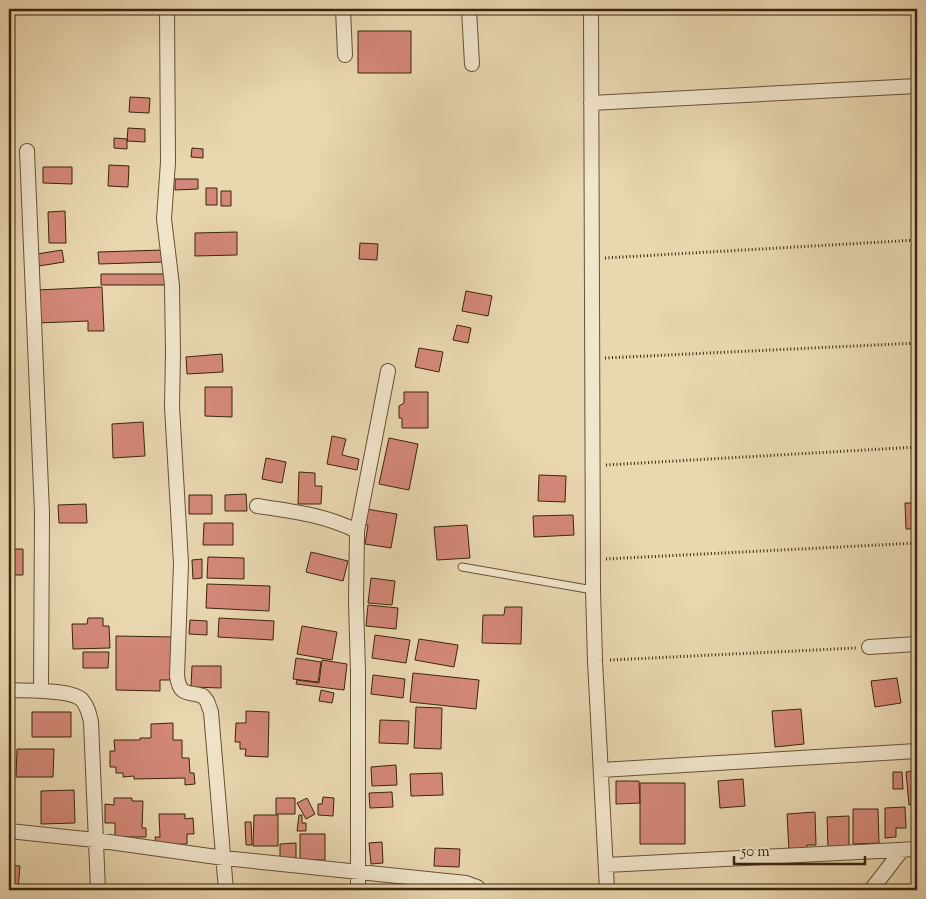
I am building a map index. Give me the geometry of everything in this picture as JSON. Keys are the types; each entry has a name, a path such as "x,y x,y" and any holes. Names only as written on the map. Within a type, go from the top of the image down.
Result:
{"street":[{"path":"167,9 168,162 164,219 172,285 172,407 181,563 178,676 181,690 186,693 203,696 207,700 211,712 226,890"},
{"path":"344,9 345,55"},
{"path":"469,9 472,64"},
{"path":"591,9 593,590 607,890"},
{"path":"592,102 917,86"},
{"path":"27,151 42,513 41,692"},
{"path":"358,890 357,531 388,371"},
{"path":"257,506 320,516 341,522 357,531"},
{"path":"869,647 917,644"},
{"path":"9,690 70,694 81,699 87,707 90,722 98,890"},
{"path":"601,770 917,752"},
{"path":"9,831 95,840 224,858 466,884 477,887 480,890"},
{"path":"871,890 902,850"},
{"path":"606,865 917,850"}],"lane":[{"path":"462,567 593,590"}],"path":[{"path":"592,258 917,240"},
{"path":"592,359 917,343"},
{"path":"593,466 917,447"},
{"path":"593,560 917,543"},
{"path":"595,661 869,647"}],"building":[{"path":"358,31 411,31 411,73 358,73"},
{"path":"130,97 150,98 149,113 129,112"},
{"path":"9,120 13,120 12,139 9,138"},
{"path":"128,128 145,129 145,142 127,141"},
{"path":"114,138 127,139 127,149 114,148"},
{"path":"192,148 203,149 203,158 191,157"},
{"path":"109,165 129,166 128,187 108,186"},
{"path":"43,167 72,167 72,184 43,183"},
{"path":"175,179 198,179 198,189 175,190"},
{"path":"206,188 217,188 217,205 206,205"},
{"path":"221,191 231,191 231,206 221,206"},
{"path":"65,211 66,243 49,243 48,212"},
{"path":"237,232 237,255 195,256 195,233"},
{"path":"360,243 378,244 377,260 359,259"},
{"path":"62,250 64,262 39,266 37,254"},
{"path":"164,250 164,262 99,264 98,252"},
{"path":"101,274 168,274 168,285 101,285"},
{"path":"102,287 104,331 88,331 88,321 38,323 37,290"},
{"path":"466,291 492,296 488,316 462,311"},
{"path":"457,325 471,328 468,343 453,340"},
{"path":"419,348 443,352 439,372 415,367"},
{"path":"222,354 223,372 187,374 186,357"},
{"path":"205,387 232,387 232,417 205,416"},
{"path":"404,392 428,392 428,428 402,428 402,418 399,418 399,406 404,403"},
{"path":"143,422 145,456 113,458 112,424"},
{"path":"332,436 346,439 342,455 359,459 357,470 327,464"},
{"path":"389,438 418,444 409,490 379,484"},
{"path":"266,458 286,462 282,483 262,479"},
{"path":"299,472 315,473 315,486 322,486 321,504 298,504"},
{"path":"539,475 566,476 565,502 538,501"},
{"path":"246,494 247,511 225,511 225,495"},
{"path":"189,495 212,495 212,514 189,514"},
{"path":"905,503 917,503 917,529 906,529"},
{"path":"86,504 87,523 59,523 58,505"},
{"path":"366,509 397,514 391,548 365,544 368,525 364,524"},
{"path":"573,515 574,535 534,537 533,516"},
{"path":"204,523 233,523 233,545 203,545"},
{"path":"467,525 470,558 437,560 434,527"},
{"path":"9,549 23,549 23,575 9,575"},
{"path":"311,552 348,561 343,581 306,572"},
{"path":"208,557 244,558 244,579 207,578"},
{"path":"202,559 202,578 193,579 192,560"},
{"path":"371,578 395,581 392,605 368,603"},
{"path":"207,584 270,586 269,611 206,608"},
{"path":"368,605 398,608 396,629 366,626"},
{"path":"505,607 522,607 521,644 482,643 483,615 504,615"},
{"path":"88,618 103,618 103,626 109,626 110,648 73,649 72,624 87,624"},
{"path":"219,618 274,621 273,640 218,637"},
{"path":"190,620 207,621 207,635 189,634"},
{"path":"302,626 337,632 332,660 297,654"},
{"path":"375,635 410,640 406,663 372,658"},
{"path":"116,636 172,637 171,680 160,680 160,691 116,690"},
{"path":"419,639 458,645 454,667 415,660"},
{"path":"83,652 109,652 108,668 83,668"},
{"path":"296,658 321,662 318,682 293,679"},
{"path":"322,660 347,664 344,690 296,684 297,680 319,683"},
{"path":"192,666 221,666 221,688 191,687"},
{"path":"413,673 479,680 476,709 410,702"},
{"path":"373,675 405,679 403,698 371,694"},
{"path":"897,678 901,703 875,707 871,681"},
{"path":"321,690 334,693 332,703 319,701"},
{"path":"416,707 442,708 441,749 414,748"},
{"path":"801,709 804,744 775,747 772,711"},
{"path":"246,711 269,712 268,757 245,756 246,749 240,749 240,742 235,742 236,723 246,723"},
{"path":"32,712 71,712 71,737 32,737"},
{"path":"380,720 409,721 408,744 379,743"},
{"path":"173,723 173,740 182,740 182,758 189,758 190,773 194,773 195,784 185,785 185,778 134,779 134,776 123,777 123,773 116,773 116,767 110,767 110,751 115,751 114,740 151,738 151,724"},
{"path":"17,749 54,749 53,777 16,777"},
{"path":"396,765 397,785 372,786 371,767"},
{"path":"917,770 917,804 909,805 906,772"},
{"path":"893,772 902,772 903,789 893,789"},
{"path":"442,773 443,795 411,796 410,774"},
{"path":"743,779 745,806 720,808 718,781"},
{"path":"616,781 639,781 640,803 616,804"},
{"path":"640,783 685,783 685,844 640,844"},
{"path":"74,790 75,823 41,824 41,791"},
{"path":"392,792 393,807 370,808 369,793"},
{"path":"323,797 334,798 333,816 318,815 318,804 322,804"},
{"path":"114,798 132,798 132,801 143,801 142,828 146,828 146,837 115,837 115,823 105,823 105,804 114,805"},
{"path":"276,798 295,798 295,814 276,814"},
{"path":"307,798 315,814 306,819 297,803"},
{"path":"905,807 906,828 896,828 896,837 885,838 885,808"},
{"path":"853,809 878,809 879,843 853,844"},
{"path":"914,809 917,809 917,838 914,838"},
{"path":"815,812 816,845 807,845 807,850 789,851 787,814"},
{"path":"159,814 185,814 185,819 193,818 194,834 187,834 187,844 156,845 155,837 160,837"},
{"path":"254,815 278,815 278,846 253,846"},
{"path":"299,815 302,815 302,823 306,823 306,831 297,831"},
{"path":"849,816 849,847 828,848 827,817"},
{"path":"245,822 251,822 252,845 246,845"},
{"path":"300,834 325,834 325,860 300,860"},
{"path":"382,842 383,863 371,864 369,843"},
{"path":"296,843 296,858 280,858 280,844"},
{"path":"435,848 460,849 459,867 434,866"},
{"path":"9,865 20,866 18,890 9,890"}]}
